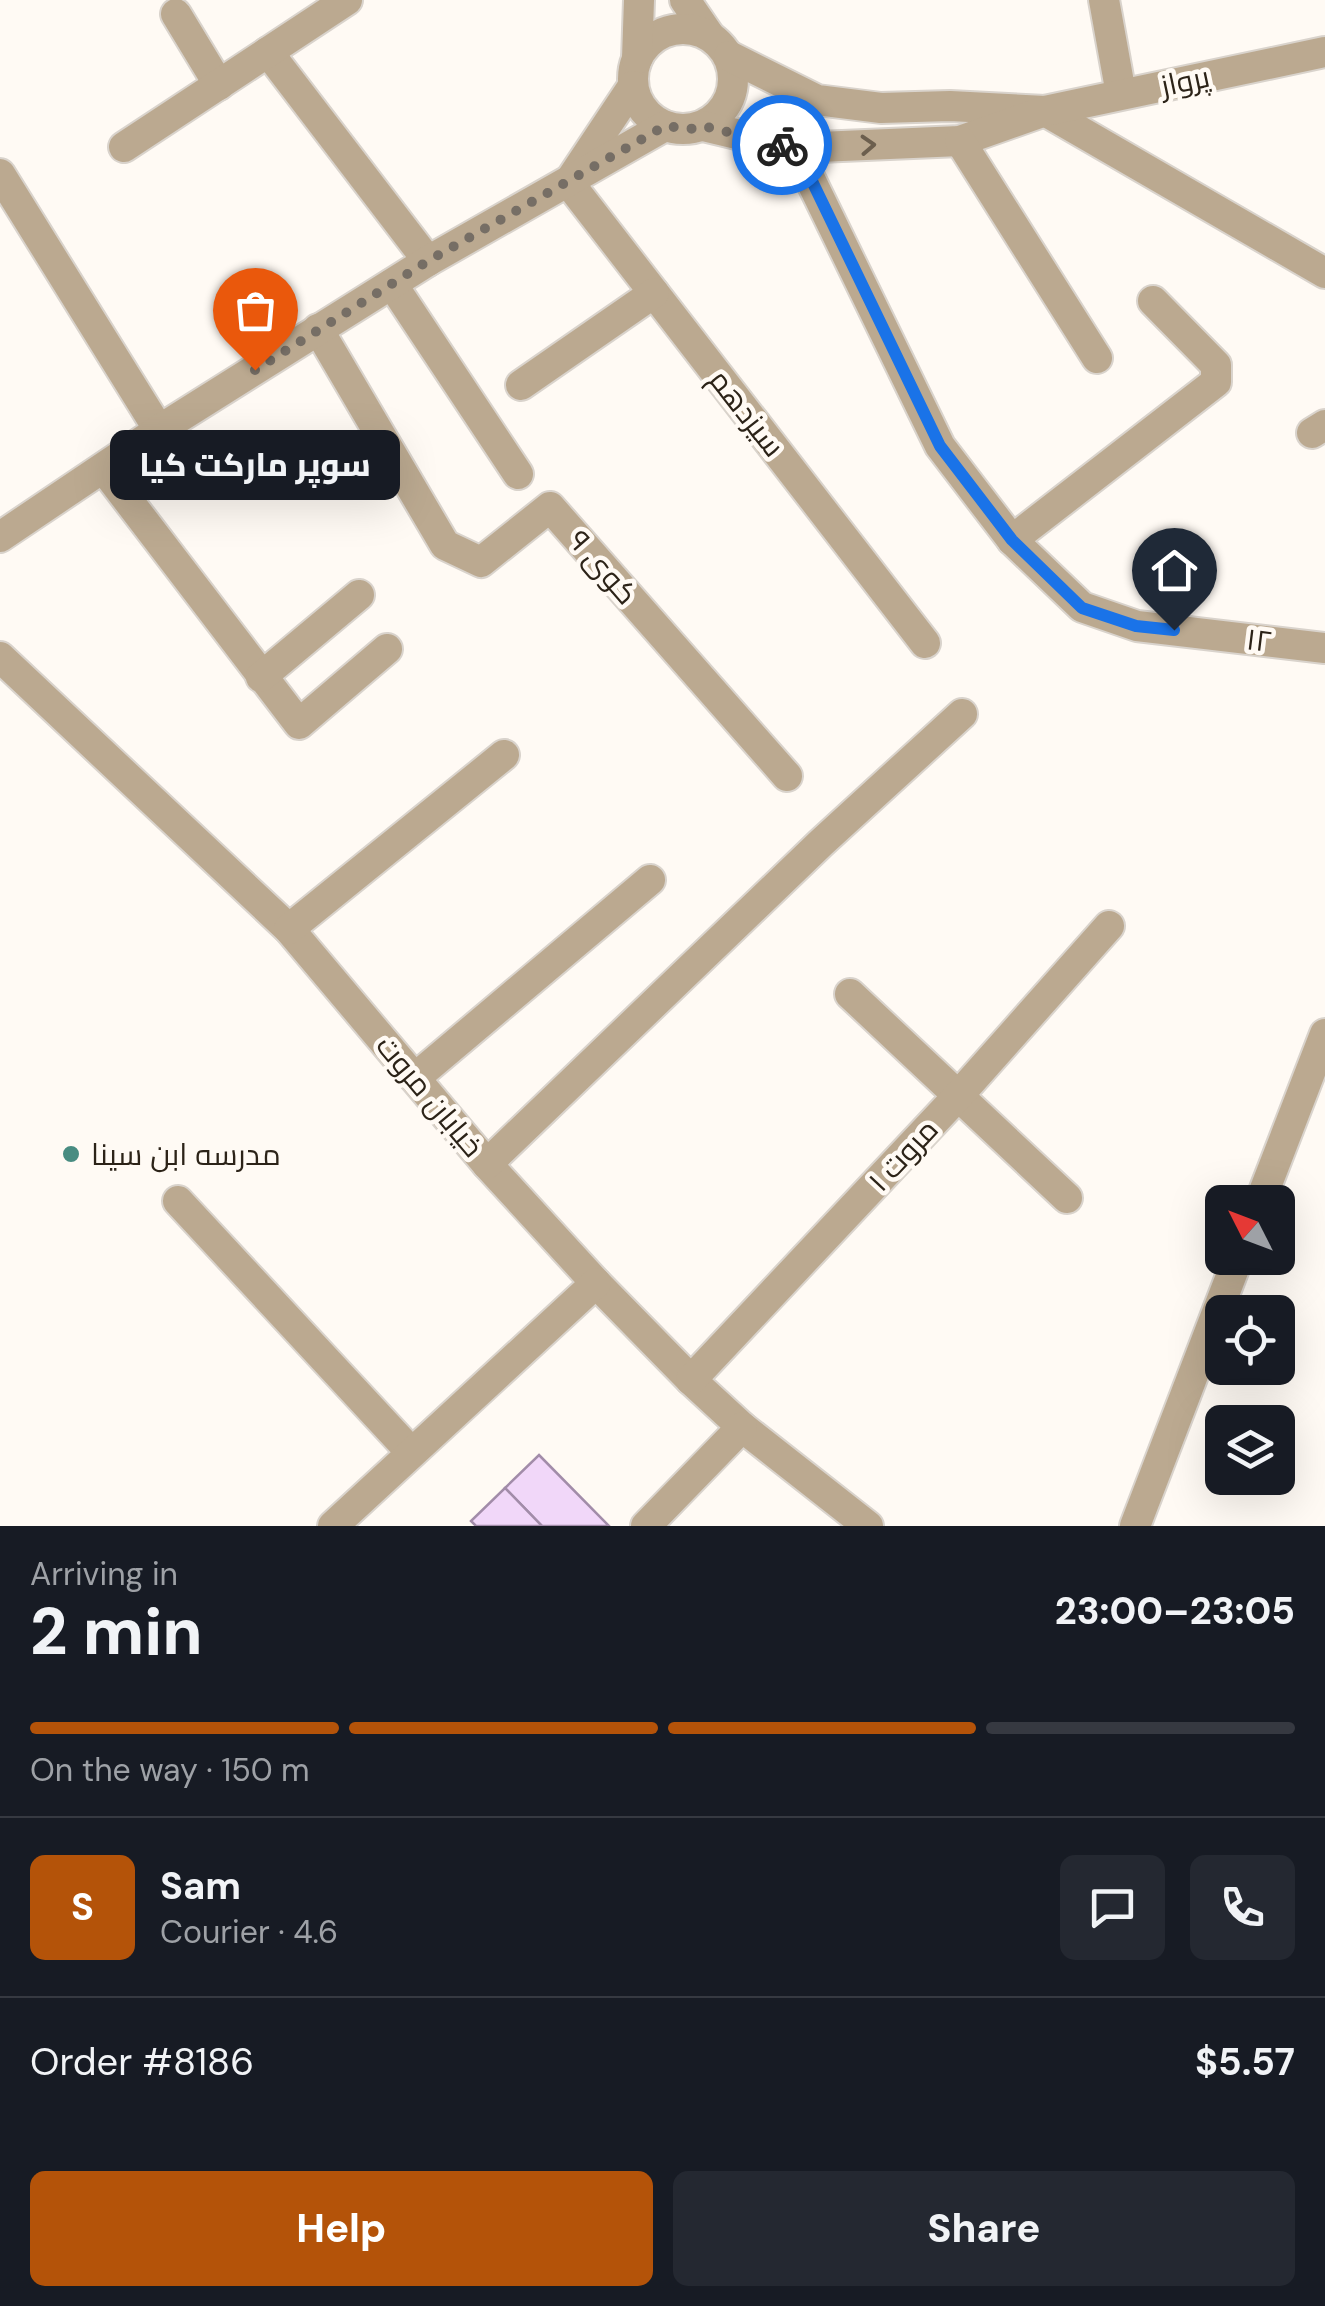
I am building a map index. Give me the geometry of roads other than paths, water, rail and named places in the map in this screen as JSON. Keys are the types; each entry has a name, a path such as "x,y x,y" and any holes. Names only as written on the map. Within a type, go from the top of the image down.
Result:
{"street":[{"path":"124,147 347,0"},
{"path":"638,0 635,73 644,110 665,126 690,129 717,117 728,104 734,72 685,0"},
{"path":"1104,0 1121,94"},
{"path":"176,14 218,85"},
{"path":"569,183 635,73 646,44 676,28 693,29 817,100 881,108 1045,110 1325,273"},
{"path":"268,52 428,261"},
{"name":"پرواز","path":"1045,110 1325,52"},
{"path":"703,126 796,148 960,141 1045,110"},
{"path":"0,537 159,430 428,261 665,126"},
{"path":"960,141 1096,358"},
{"name":"۱۲","path":"796,148 940,446 1012,540 1082,608 1136,626 1325,648"},
{"path":"0,174 159,430"},
{"name":"سیزدهم","path":"569,183 925,644"},
{"path":"392,284 518,474"},
{"path":"521,385 654,293"},
{"path":"1012,540 1216,382 1216,366 1153,301"},
{"name":"کوی ۹","path":"318,330 445,545 481,562 550,508 787,776"},
{"path":"104,469 298,724 386,649"},
{"path":"260,677 359,595"},
{"name":"خیابان مروت","path":"0,657 290,928 487,1164 596,1284 691,1380 742,1427 868,1526"},
{"path":"487,1164 807,856 962,714"},
{"path":"290,928 504,755"},
{"path":"415,1078 650,880"},
{"name":"مروت ۱","path":"691,1380 958,1096 1109,926"},
{"path":"850,994 1068,1198"},
{"path":"1267,1185 1325,1034"},
{"path":"178,1201 412,1452"},
{"path":"1134,1526 1231,1275"},
{"path":"333,1526 596,1284"},
{"path":"646,1526 742,1427"}],"place":[{"name":"سوپر مارکت کیا","path":"255,370"},
{"name":"مدرسه ابن سینا","path":"71,1154"}]}
